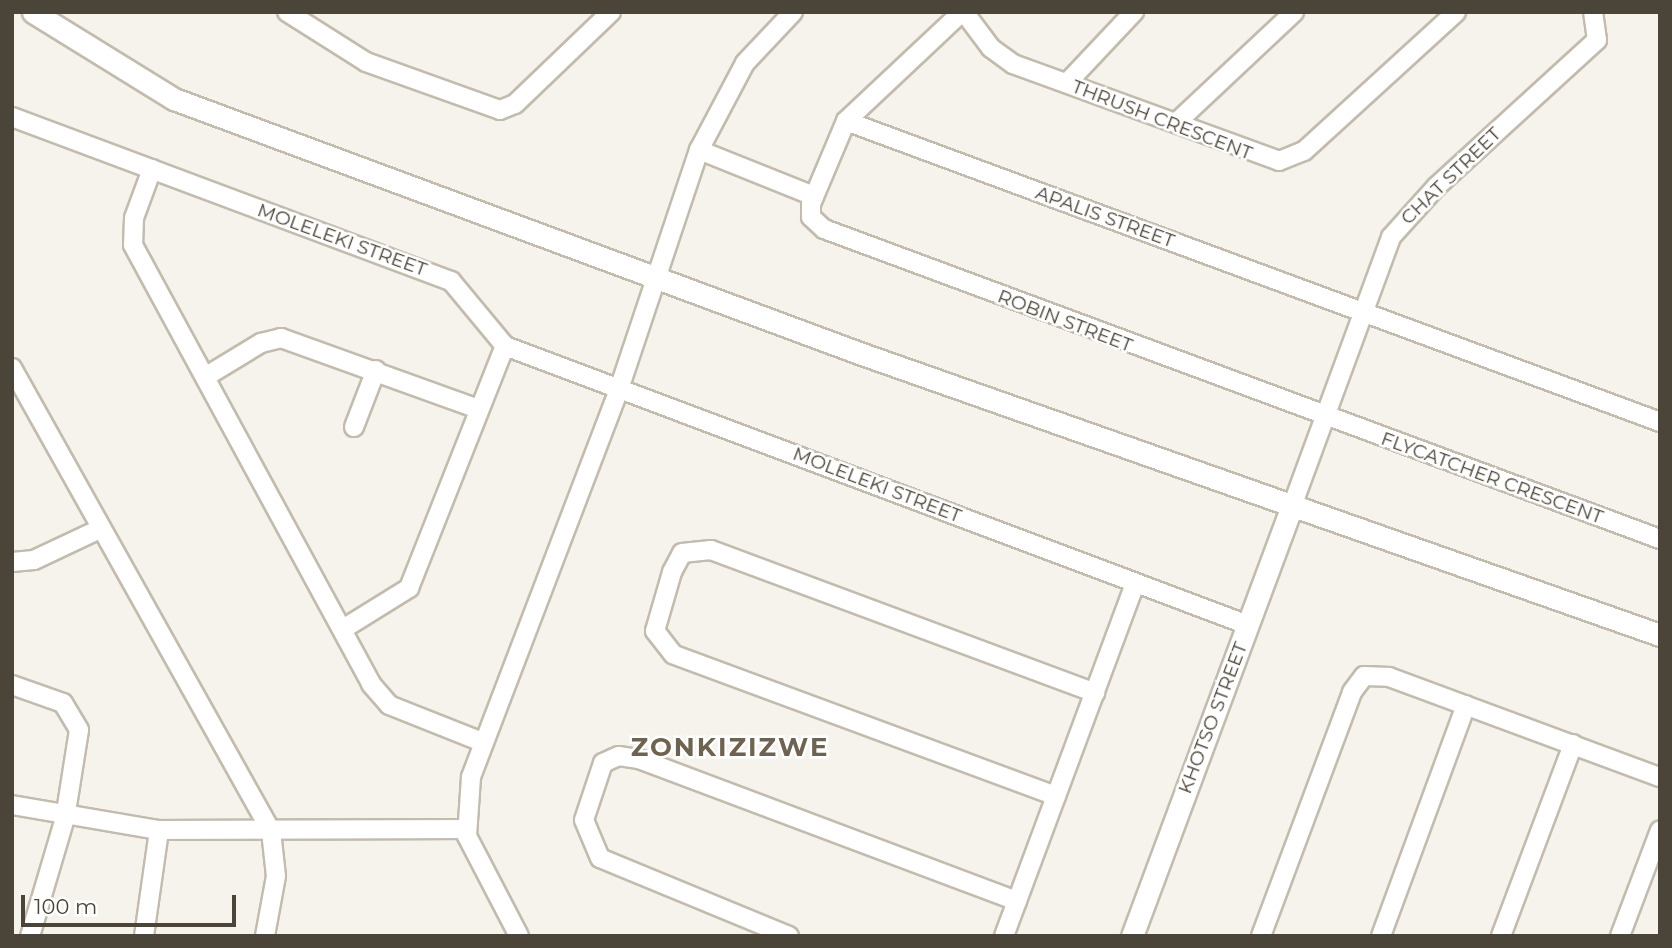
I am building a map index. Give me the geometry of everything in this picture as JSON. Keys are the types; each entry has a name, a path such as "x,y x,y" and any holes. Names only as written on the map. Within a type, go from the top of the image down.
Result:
{"street":[{"path":"33,12 174,99 1104,441 1294,501 1660,635"},
{"path":"287,12 366,62 500,110 515,104 611,12"},
{"path":"519,936 465,830 482,742 620,386 699,150 750,56 793,12"},
{"path":"699,150 814,195 846,121 963,12"},
{"name":"THRUSH CRESCENT","path":"963,12 997,54 1176,123 1252,156 1291,159 1456,12"},
{"path":"1067,83 1134,12"},
{"path":"1176,123 1294,12"},
{"name":"CHAT STREET","path":"1294,501 1385,247 1404,218 1597,40 1593,12"},
{"name":"MOLELEKI STREET","path":"12,117 451,281 505,346 620,386 1248,625"},
{"name":"APALIS STREET","path":"846,121 1363,312"},
{"path":"152,169 132,239 343,629 389,705 482,742"},
{"name":"ROBIN STREET","path":"814,195 811,217 830,233 1324,416"},
{"path":"1363,312 1660,422"},
{"path":"205,377 261,342 281,338 376,370 478,410"},
{"path":"343,629 409,588 505,346"},
{"path":"12,369 271,831 276,876 265,936"},
{"path":"354,427 376,370"},
{"name":"FLYCATCHER CRESCENT","path":"1324,416 1660,539"},
{"name":"KHOTSO STREET","path":"1132,936 1294,501"},
{"path":"12,562 34,560 100,529"},
{"path":"1056,796 673,654 655,631 672,572 682,553 711,550 1095,693"},
{"path":"1004,936 1135,584"},
{"path":"1261,936 1357,682 1381,674 1660,777"},
{"path":"12,685 54,698 76,716 79,741 65,818 30,936"},
{"path":"1381,936 1466,705"},
{"path":"1501,936 1573,744"},
{"path":"789,936 600,858 584,820 603,763 618,756 639,759 1017,901"},
{"path":"12,805 65,818 159,830 465,830"},
{"path":"144,936 159,830"},
{"path":"1620,936 1660,830"}],"district":[{"name":"ZONKIZIZWE","path":"730,748"}]}
